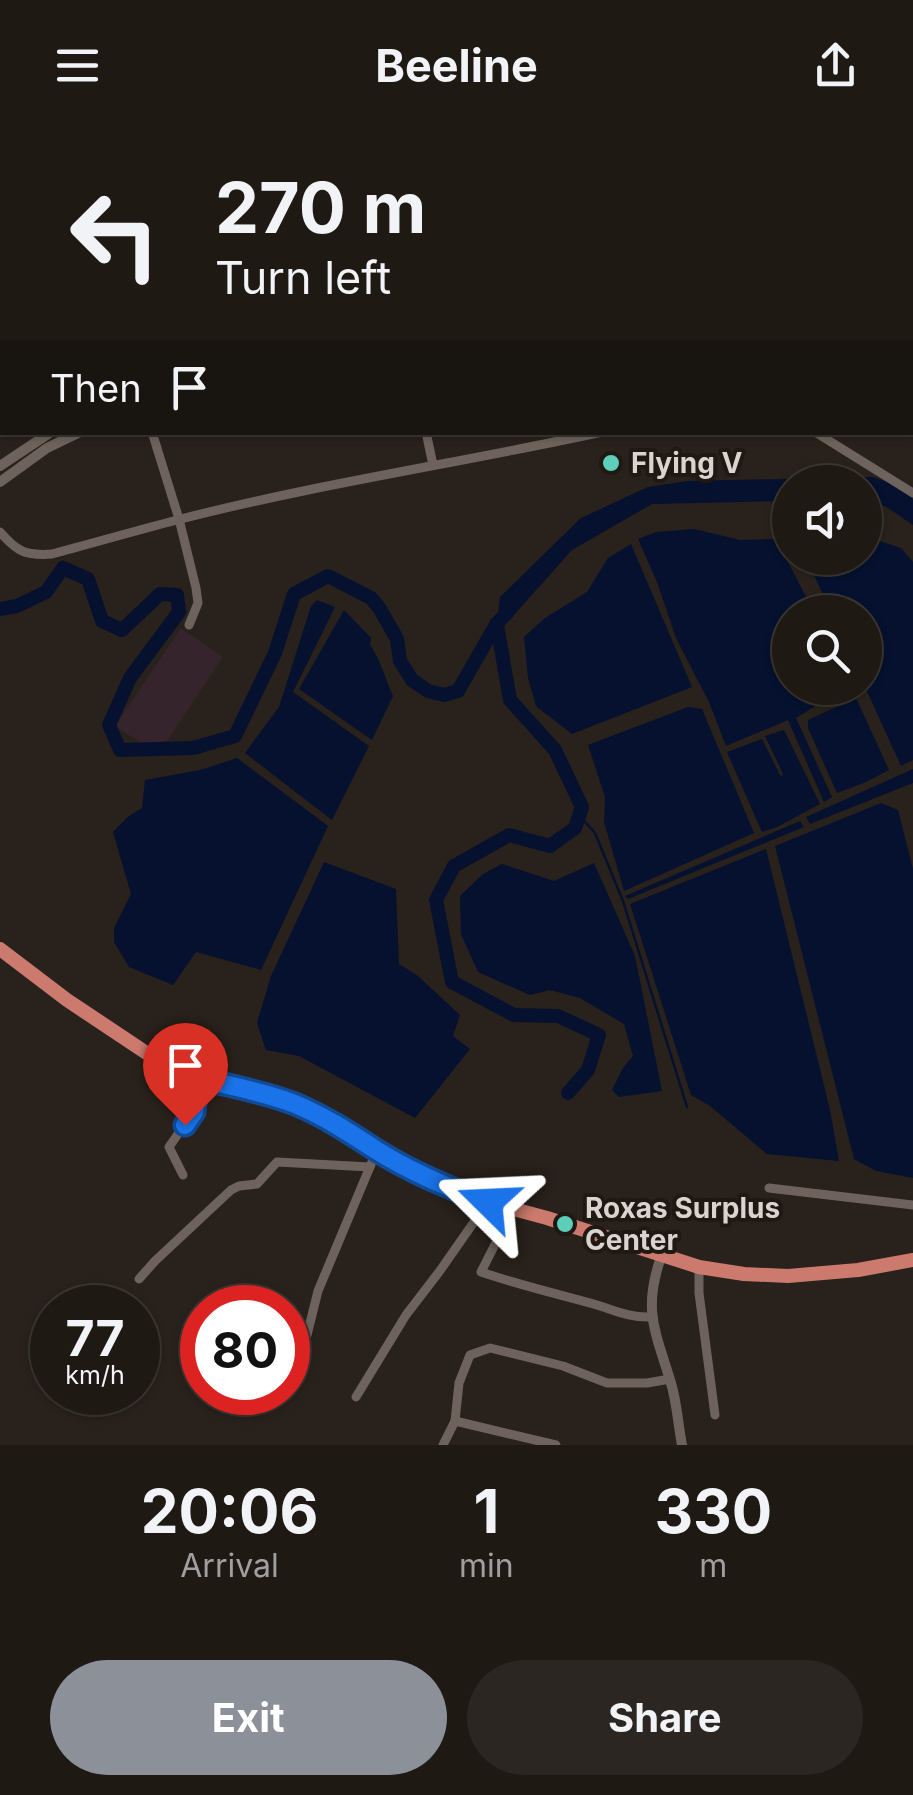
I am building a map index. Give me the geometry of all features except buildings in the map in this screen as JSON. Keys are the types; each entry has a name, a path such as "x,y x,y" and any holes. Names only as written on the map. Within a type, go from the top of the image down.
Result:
{"highway":[{"path":"0,949 154,1058 198,1078 295,1104 445,1187 488,1202 700,1267 744,1274 788,1276 913,1260"}],"street":[{"path":"0,466 46,435"},
{"path":"0,482 47,448 74,435"},
{"path":"153,435 179,519 198,603 189,625"},
{"path":"427,435 433,465"},
{"path":"0,532 12,546 30,555 52,554 179,519 588,435"},
{"path":"821,435 913,493"},
{"path":"182,1175 169,1147 194,1112 198,1078"},
{"path":"310,1322 318,1290 376,1150"},
{"path":"139,1279 231,1190 257,1184 276,1162 370,1166"},
{"path":"770,1188 913,1205"},
{"path":"356,1396 406,1315 488,1202"},
{"path":"513,1209 481,1272 631,1318 650,1317"},
{"path":"662,1254 652,1280 650,1317 670,1379 682,1445"},
{"path":"700,1267 699,1294 715,1415"},
{"path":"443,1445 454,1420 459,1383 470,1355 490,1348 563,1366 607,1383 670,1379"},
{"path":"454,1420 556,1445"}],"shaded area":[{"path":"181,628 223,657 165,744 144,745 115,726"}],"water":[{"path":"772,479 772,501 652,504 572,550 513,616 497,623 500,597 581,518 648,487 688,481"},
{"path":"882,480 913,499 913,525 885,506"},
{"path":"694,529 740,540 772,539 772,575 795,575 805,595 772,595 772,705 817,705 796,718 832,797 824,802 788,720 726,746 709,702 676,638 638,539 656,532"},
{"path":"882,542 901,548 913,562 913,760 901,766 873,705 882,705 882,595 823,595 814,575 882,575"},
{"path":"631,544 692,687 572,734 536,706 528,678 524,637 545,618 587,592 608,558"},
{"path":"317,600 335,607 293,692 369,746 332,820 245,753 279,707 311,606"},
{"path":"344,610 371,638 370,645 393,696 372,740 299,689"},
{"path":"841,705 859,705 889,770 837,793 808,720"},
{"path":"688,707 702,709 754,833 624,891 604,822 605,797 588,745"},
{"path":"784,730 820,804 762,832 727,752 762,739 781,777 765,736"},
{"path":"237,758 328,826 261,970 196,952 173,985 129,967 114,942 114,928 131,894 113,832 142,808 145,780 200,770"},
{"path":"913,769 913,783 810,824 806,817"},
{"path":"881,803 898,810 913,869 913,1178 876,1171 854,1159 775,846"},
{"path":"800,821 804,827 628,899 625,896"},
{"path":"766,849 839,1161 767,1154 691,1095 630,904"},
{"path":"324,862 396,889 399,964 460,1015 453,1036 470,1049 415,1118 299,1056 266,1050 257,1023 271,976"},
{"path":"594,863 635,956 662,1091 619,1097 612,1090 633,1056 624,1024 580,998 550,990 530,995 478,972 461,934 460,896 483,874 502,864 554,881"}],"waterway":[{"path":"0,609 17,606 46,592 63,568 88,579 102,621 122,630 160,594 177,595 179,612 130,678 109,725 120,750 193,748 235,736 275,653 294,594 328,576 371,598 397,639 400,661 412,680 428,691 444,695 458,691 497,623 507,613"},
{"path":"497,625 510,700 555,750 582,807 575,828 550,846 509,835 454,866 436,900 452,982 514,1015 558,1016 599,1035 588,1070 568,1093"},
{"path":"579,815 595,833 623,901 687,1107"}],"place":[{"name":"Flying V","path":"611,463"},
{"name":"Roxas Surplus Center","path":"565,1224"}],"route":[{"path":"185,1125 194,1112 198,1078 218,1083 295,1104 445,1187 488,1202"}]}
